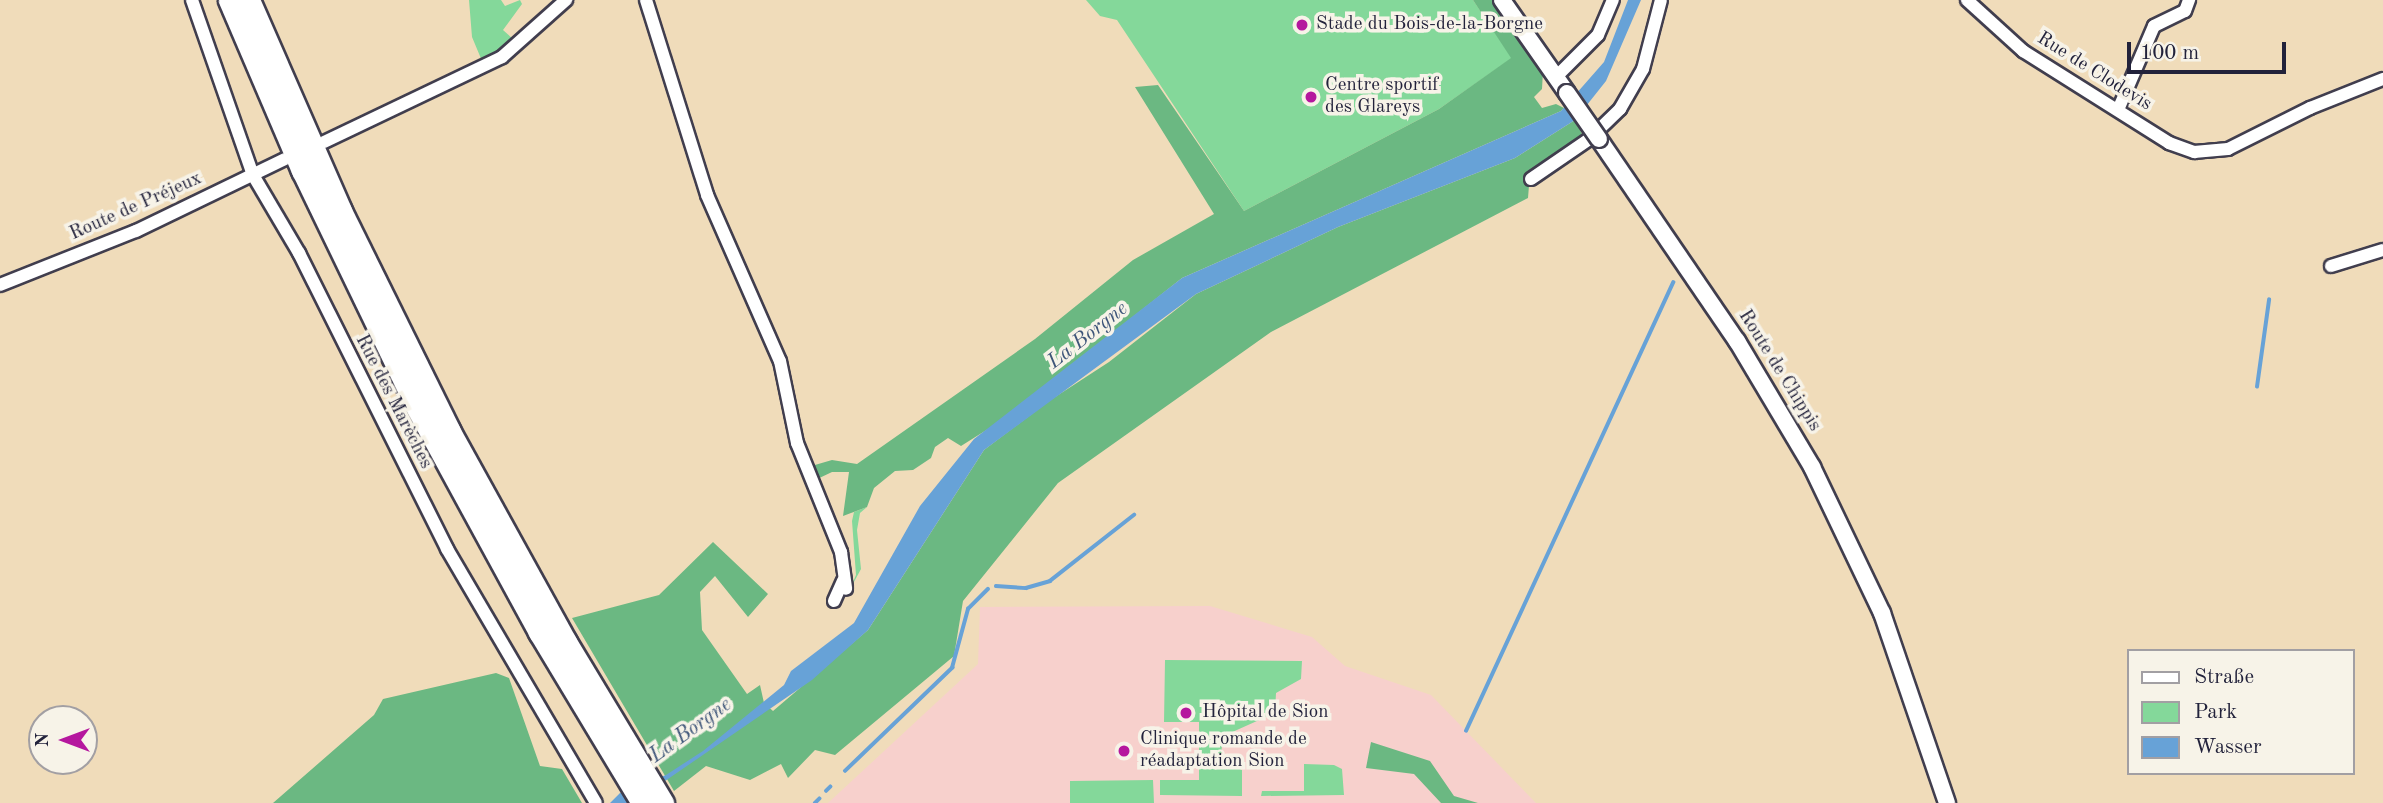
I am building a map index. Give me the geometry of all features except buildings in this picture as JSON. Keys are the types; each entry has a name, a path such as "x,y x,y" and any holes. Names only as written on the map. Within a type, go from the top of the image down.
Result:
{"highway":[{"path":"230,0 308,181 393,359 477,521 588,698 662,803"},
{"path":"248,0 313,152 411,359 643,803"}],"street":[{"name":"Rue des Marèches","path":"192,0 254,175 307,269 441,538 547,724 596,803"},
{"path":"324,142 502,57 566,0"},
{"path":"646,0 707,195 780,361 797,443 841,552 844,585 834,601"},
{"name":"Route de Chippis","path":"1502,0 1737,341 1817,477 1895,645 1947,803"},
{"path":"1556,77 1598,35 1613,0"},
{"path":"1531,178 1588,140 1620,109 1643,69 1661,0"},
{"name":"Rue de Clodevis","path":"1966,0 2018,47 2181,149 2213,153 2383,79"},
{"path":"2118,110 2154,26 2185,11 2189,0"},
{"name":"Route de Préjeux","path":"0,285 136,231 285,159"},
{"path":"2331,266 2383,250"}],"shaded area":[{"name":"Hôpital de Sion","path":"1210,606 1312,637 1345,666 1431,695 1536,803 828,803 978,664 980,607"}],"green space":[{"path":"469,0 501,0 505,6 520,0 522,4 503,30 514,40 482,61 472,37"},
{"name":"Centre sportif des Glareys","path":"1086,0 1473,0 1512,58 1439,109 1244,211 1117,20 1100,16"},
{"path":"1473,0 1492,0 1543,71 1542,89 1534,97 1542,108 1556,104 1564,108 1561,111 1182,278 1004,419 961,446 948,438 935,447 931,458 913,470 895,471 874,488 867,507 843,516 849,472 832,472 813,481 808,467 832,460 857,464 1035,339 1133,260 1214,214 1135,87 1158,85 1244,211 1439,109 1511,58"},
{"path":"1575,120 1584,138 1530,173 1528,198 1271,332 1058,483 963,601 954,656 835,755 815,750 788,778 781,764 750,780 706,766 674,791 572,618 659,595 713,542 768,594 748,617 715,576 700,592 702,630 747,694 760,685 764,703 773,711 868,630 984,450 1049,401 1109,362 1196,294 1338,227 1515,158"},
{"path":"867,507 860,513 857,530 861,569 849,591 856,575 852,521 854,512"},
{"path":"1165,660 1302,661 1301,679 1276,693 1275,713 1228,734 1222,743 1221,761 1242,770 1242,796 1160,795 1160,780 1199,780 1199,722 1164,722"},
{"path":"496,673 509,678 540,766 562,769 582,803 273,803 374,715 383,699"},
{"path":"1371,742 1430,761 1454,796 1478,803 1441,803 1414,774 1366,768"},
{"path":"1304,764 1334,765 1342,769 1344,795 1261,796 1262,791 1304,791"},
{"path":"1153,780 1154,803 1070,803 1070,781"}],"water":[{"path":"1628,0 1641,0 1606,81 1575,120 1515,158 1338,227 1196,294 984,450 868,630 812,680 633,803 610,803 620,793 666,775 703,751 784,685 791,671 854,623 920,506 974,439 1182,278 1561,111 1604,62"}],"waterway":[{"path":"1466,731 1673,283"},
{"path":"2257,387 2269,300"},
{"path":"996,586 1026,588 1050,581 1134,515"},
{"path":"845,771 952,668 968,609 988,589"},
{"path":"826,791 830,787"},
{"path":"815,803 819,799"}],"place":[{"name":"Stade du Bois-de-la-Borgne","path":"1302,25"},
{"name":"Centre sportif des Glareys","path":"1311,97"},
{"name":"Hôpital de Sion","path":"1186,713"},
{"name":"Clinique romande de réadaptation Sion","path":"1124,751"}],"water label":[{"name":"La Borgne","path":"1088,336"},
{"name":"La Borgne","path":"691,731"}]}
